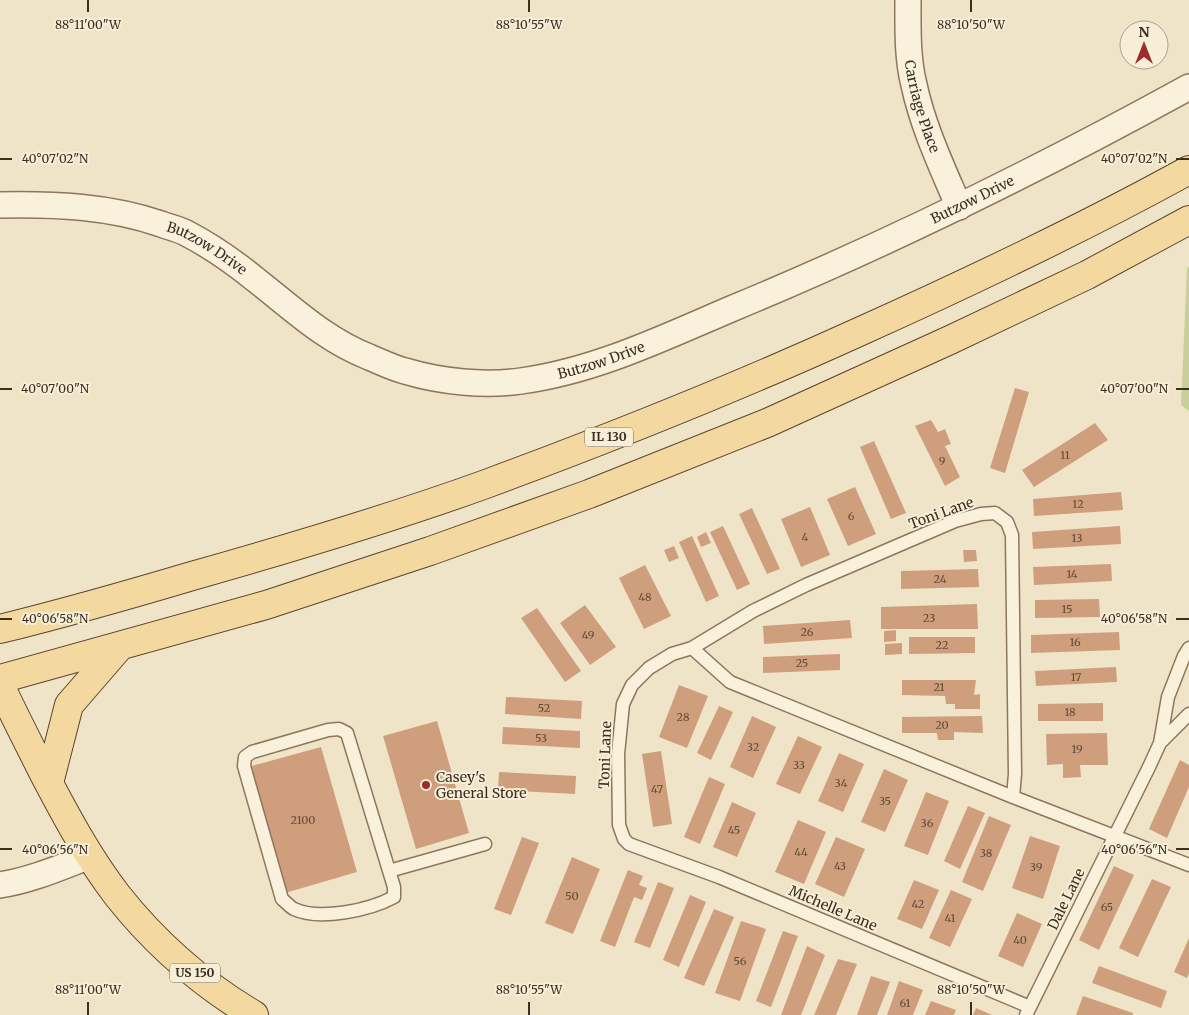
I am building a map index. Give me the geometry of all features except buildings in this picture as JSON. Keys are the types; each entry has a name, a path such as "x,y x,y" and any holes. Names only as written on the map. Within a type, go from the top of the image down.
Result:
{"main road":[{"name":"IL 130","path":"0,629 70,612 325,538 484,484 633,428 763,375 955,289 1189,170"},
{"path":"0,679 266,605 430,551 616,483 767,423 942,344 1087,275 1189,220"},
{"path":"49,783 69,705 120,646"},
{"name":"US 150","path":"0,685 73,831 117,894 150,933 187,968 232,1002 254,1015"}],"street":[{"name":"Carriage Place","path":"908,0 908,43 913,84 927,130 959,208"},
{"name":"Butzow Drive","path":"0,205 91,207 135,215 183,232 219,252 321,332 357,352 404,371 438,379 488,384 522,381 580,369 625,354 784,287 959,208 1103,134 1189,87"},
{"path":"0,885 41,875 90,856"}],"lane":[{"name":"Toni Lane","path":"624,839 619,825 618,754 623,704 632,684 649,668 672,654 692,648 752,611 806,585 955,521 982,514 994,513 1007,522 1012,535 1016,774 1013,797"},
{"path":"692,648 730,682 1013,797 1189,865"},
{"name":"Dale Lane","path":"1028,1011 1149,767 1160,742 1168,696 1189,648"},
{"name":"Dale Lane","path":"1160,742 1189,714"},
{"path":"339,729 348,733 389,871 394,888 394,897 384,902 348,912 340,914 306,912 294,909 282,900 244,766 245,757 252,752 328,730 339,729"},
{"name":"Michelle Lane","path":"624,839 629,844 718,877 1028,1011"},
{"path":"389,871 484,844"}],"green space":[{"path":"1189,267 1189,411 1181,405 1187,268"}],"place":[{"name":"Casey's General Store","path":"426,785"}]}
